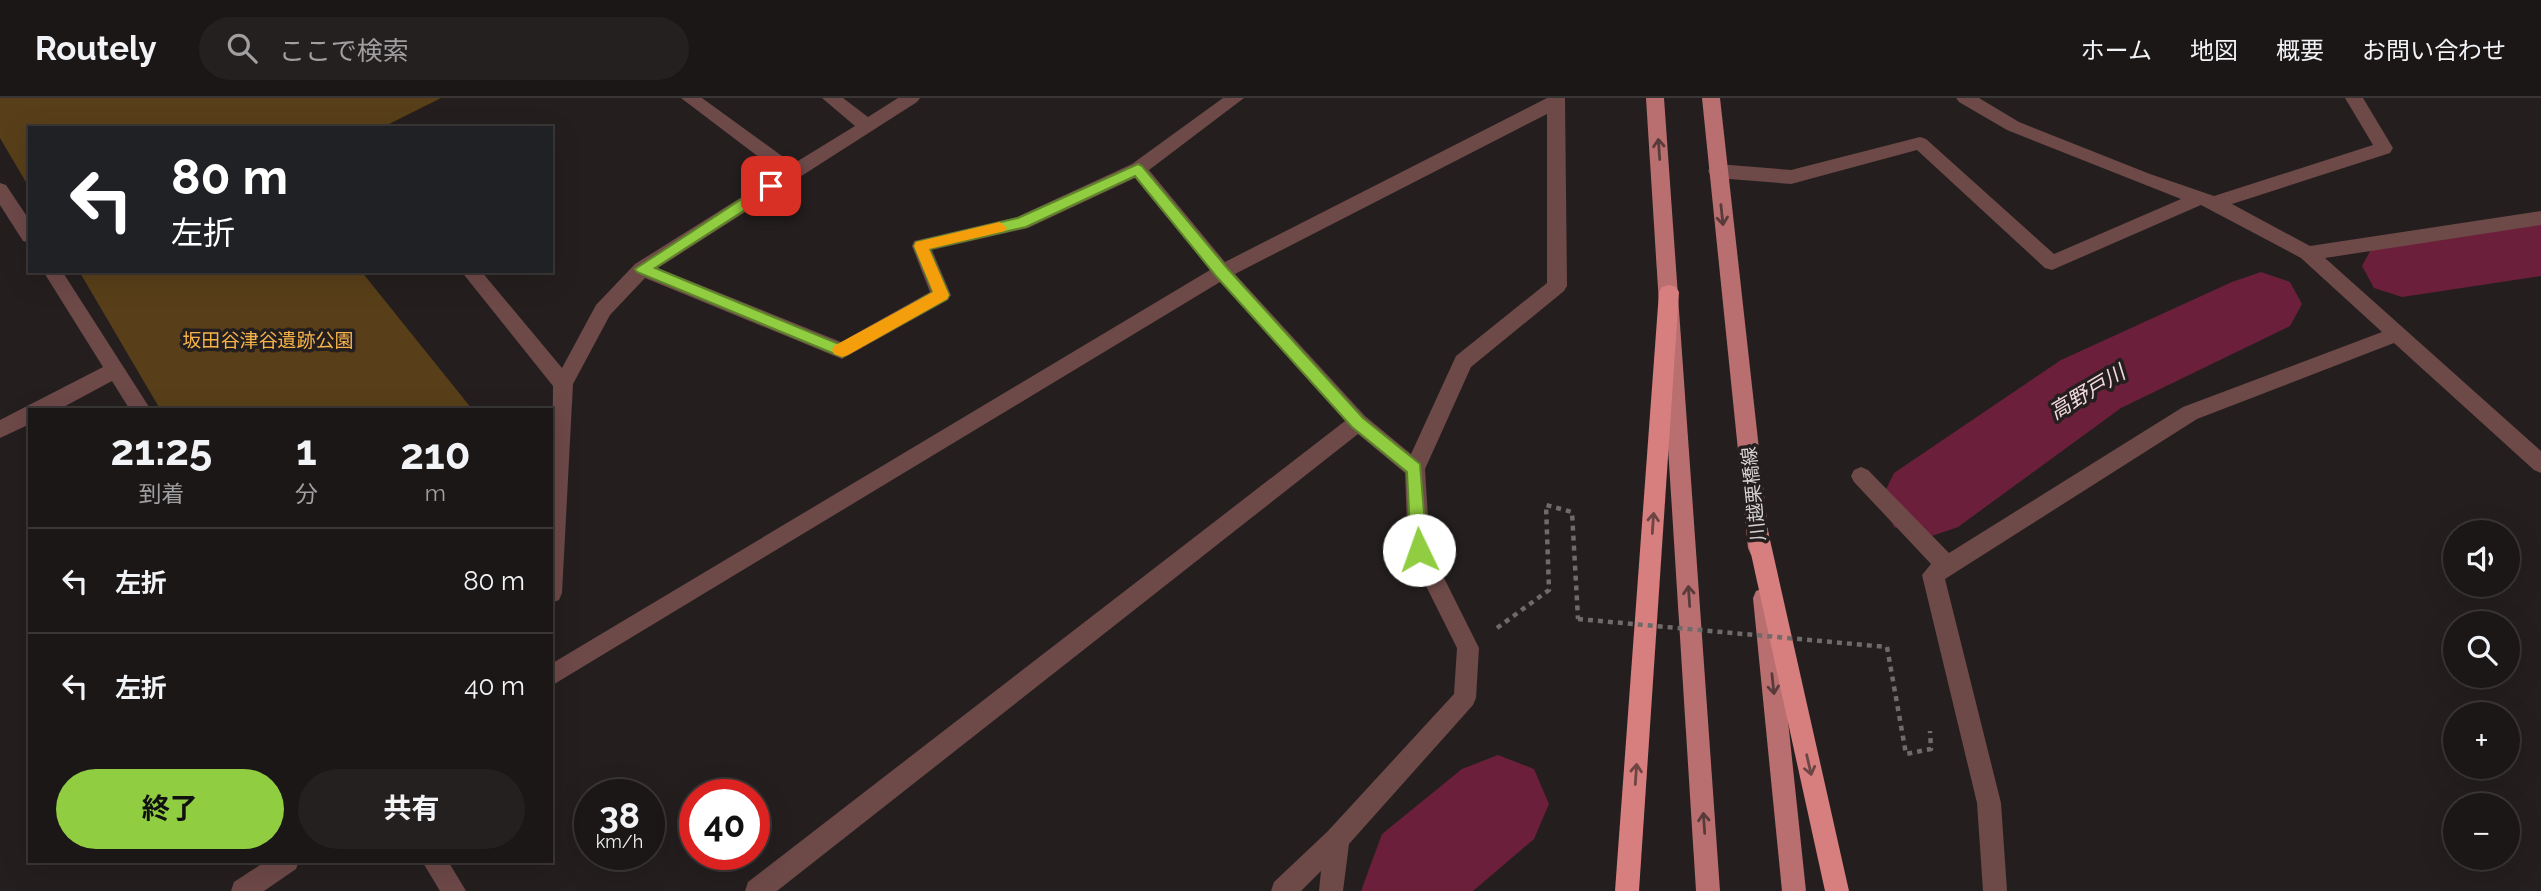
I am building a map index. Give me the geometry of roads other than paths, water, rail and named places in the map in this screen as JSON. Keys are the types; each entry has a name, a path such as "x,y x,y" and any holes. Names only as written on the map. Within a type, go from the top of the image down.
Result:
{"highway":[{"path":"1627,891 1669,292"},
{"path":"1757,531 1836,891"}],"main road":[{"path":"1655,98 1708,891"},
{"name":"川越栗橋線","path":"1711,98 1794,891"}],"street":[{"path":"690,98 793,173"},
{"path":"831,98 867,126"},
{"path":"553,558 563,384 603,310 642,269 911,98"},
{"path":"642,269 842,351 942,295 921,246 1021,223 1138,169 1235,98"},
{"path":"1965,98 2013,125 2144,179 2207,200 2308,253 2541,464"},
{"path":"1717,171 1791,177 1920,143 2052,263 2207,200 2384,148 2354,98"},
{"path":"553,675 1222,272 1556,100 1557,286 1464,362 1415,469 1419,550 1468,648 1465,698 1338,839 1283,891"},
{"path":"1138,169 1222,272 1358,422 1415,469"},
{"path":"0,190 28,233"},
{"path":"2308,253 2541,218"},
{"path":"53,273 140,408"},
{"path":"472,273 563,384"},
{"path":"1995,891 1989,803 1933,575 2190,413 2397,334"},
{"path":"43,408 116,370"},
{"path":"0,430 28,415"},
{"path":"757,891 1358,422"},
{"path":"1861,475 1947,566"},
{"path":"1331,891 1338,839"},
{"path":"243,891 284,863"},
{"path":"435,863 454,891"}],"waterway":[{"name":"高野戸川","path":"2402,266 2541,246"},
{"name":"高野戸川","path":"1926,500 2091,384 2261,304"},
{"name":"高野戸川","path":"1413,891 1419,870 1498,804"}],"park label":[{"name":"坂田谷津谷遺跡公園","path":"268,340"}]}
